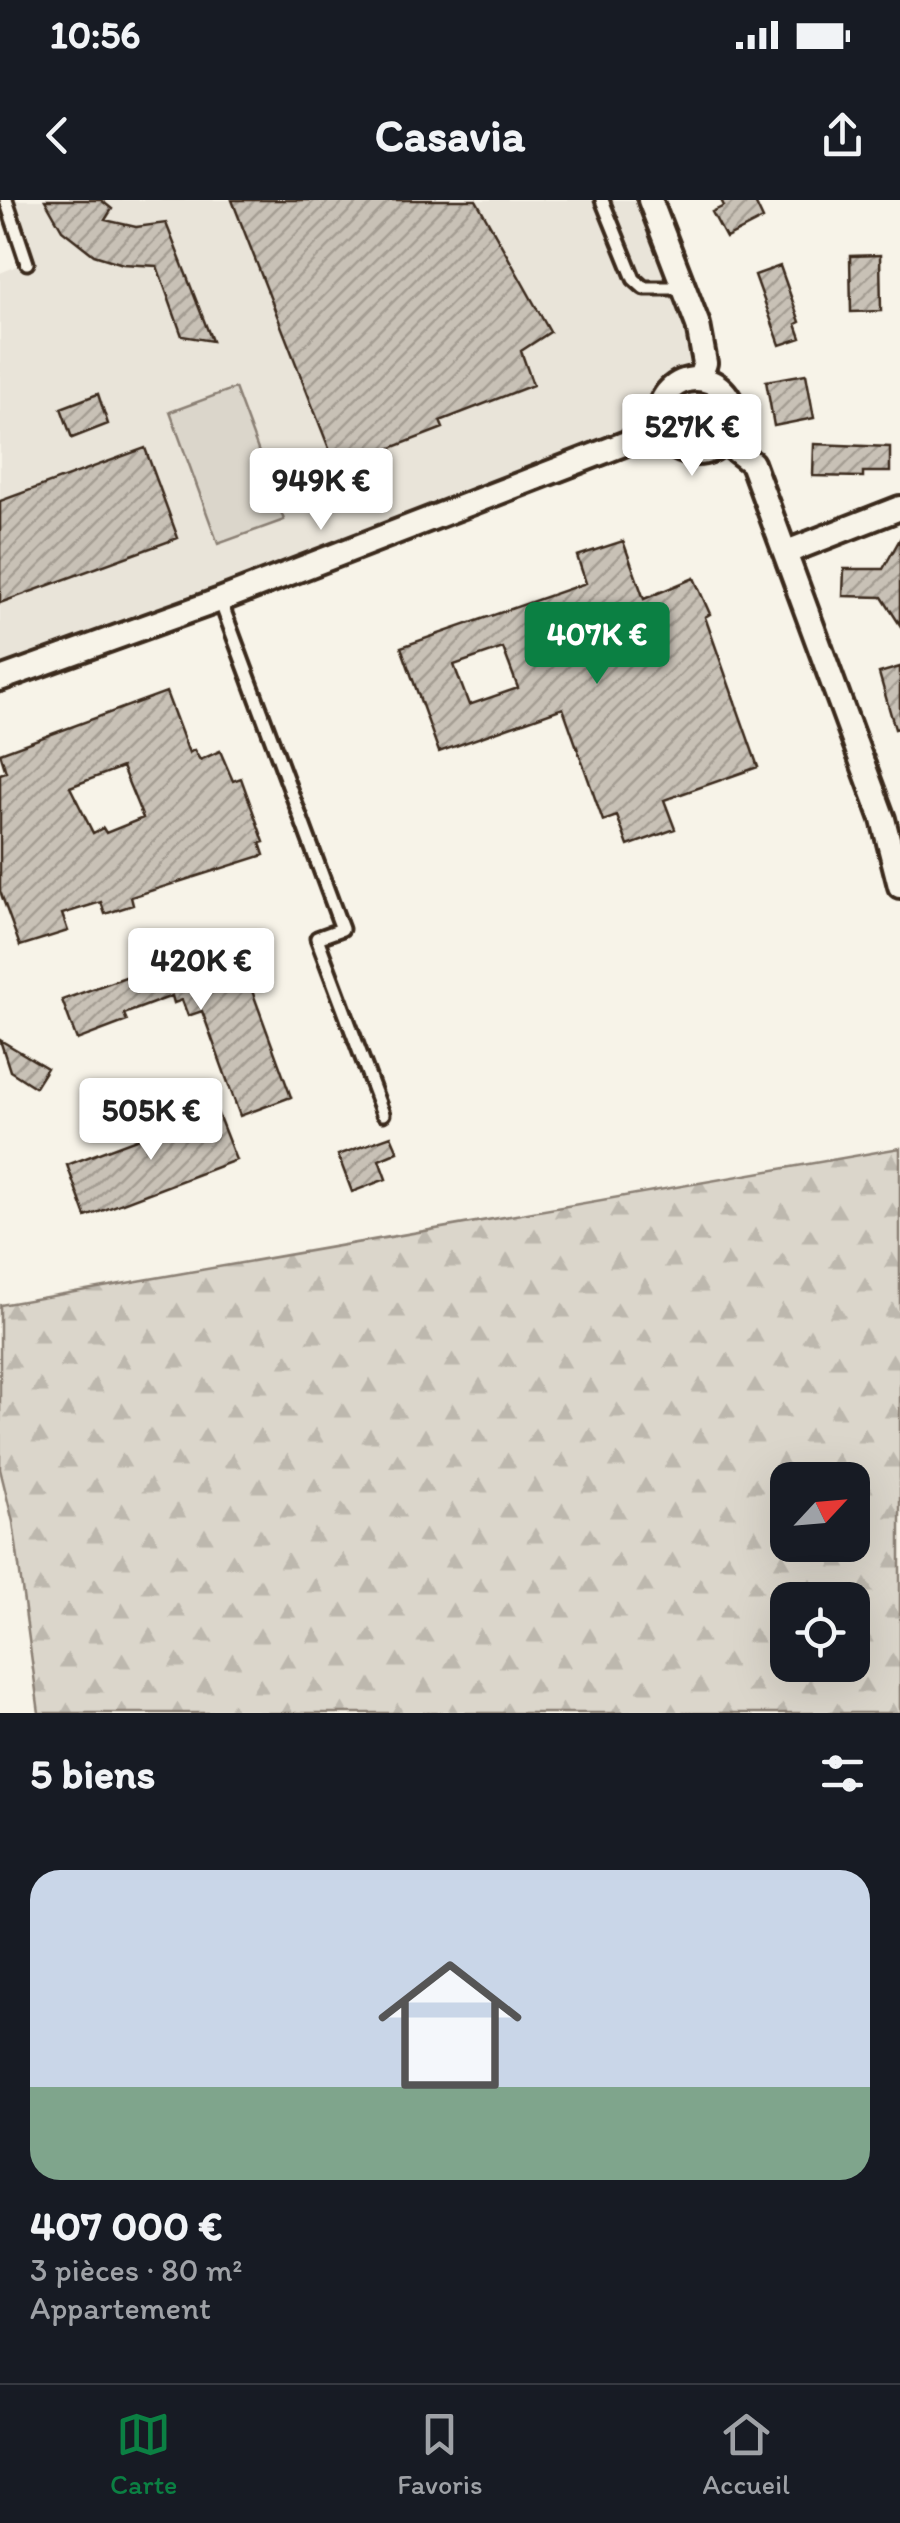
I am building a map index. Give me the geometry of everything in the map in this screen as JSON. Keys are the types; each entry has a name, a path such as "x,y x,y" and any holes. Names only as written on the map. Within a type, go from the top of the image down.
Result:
{"street":[{"path":"650,200 702,342 704,363 700,378"},
{"path":"700,378 719,385 732,402 734,423 725,442 702,454 677,450 660,430 659,406 672,386 700,378"},
{"path":"0,680 220,600 660,430"},
{"path":"725,442 752,463 884,818 900,886"},
{"path":"787,552 900,508"}],"lane":[{"path":"6,200 28,263"},
{"path":"602,200 634,279 644,288 683,288"},
{"path":"220,600 342,929 318,938 383,1114"}],"shaded area":[{"path":"6,200 650,200 683,288 700,378 671,387 659,406 660,430 0,679 0,273 27,262"}],"green space":[{"path":"235,388 284,520 218,544 170,412"},
{"path":"900,1148 900,1713 39,1713 13,1522 0,1469 0,1305"}],"building":[{"path":"45,200 101,200 112,209 105,220 136,227 166,223 212,341 182,336 157,266 123,264 94,255 62,230"},
{"path":"232,200 476,200 550,332 521,351 533,385 440,421 443,428 337,469"},
{"path":"721,200 754,200 763,219 726,238 712,212 724,206"},
{"path":"880,255 881,311 851,312 850,256"},
{"path":"780,266 800,322 796,324 801,338 780,345 755,275"},
{"path":"806,374 814,418 774,426 766,381"},
{"path":"98,394 108,424 72,438 61,408"},
{"path":"814,444 890,447 890,472 863,472 863,477 813,476"},
{"path":"145,448 178,538 0,603 0,501"},
{"path":"900,539 900,625 882,597 843,596 844,569 883,569"},
{"path":"623,541 644,599 694,578 710,614 705,617 758,767 664,800 675,829 628,846 617,816 603,821 563,708 439,752 401,647 586,583 577,556","holes":["503,648 518,688 469,705 454,665"]},
{"path":"900,667 900,728 895,729 879,673"},
{"path":"166,692 189,753 194,750 200,760 220,751 233,781 241,778 264,842 260,843 264,855 131,897 133,905 105,914 101,902 62,914 68,931 20,946 0,891 0,774 6,772 0,753","holes":["122,767 143,818 106,833 103,828 93,833 70,787"]},
{"path":"249,932 264,971 247,977 291,1097 240,1116 202,1011 188,1016 182,1000 174,1003 172,996 124,1014 127,1021 77,1040 62,1000"},
{"path":"0,1040 47,1068 35,1087 10,1071"},
{"path":"216,1109 236,1160 86,1217 67,1165"},
{"path":"391,1136 398,1152 379,1160 386,1179 352,1192 338,1155"}]}
